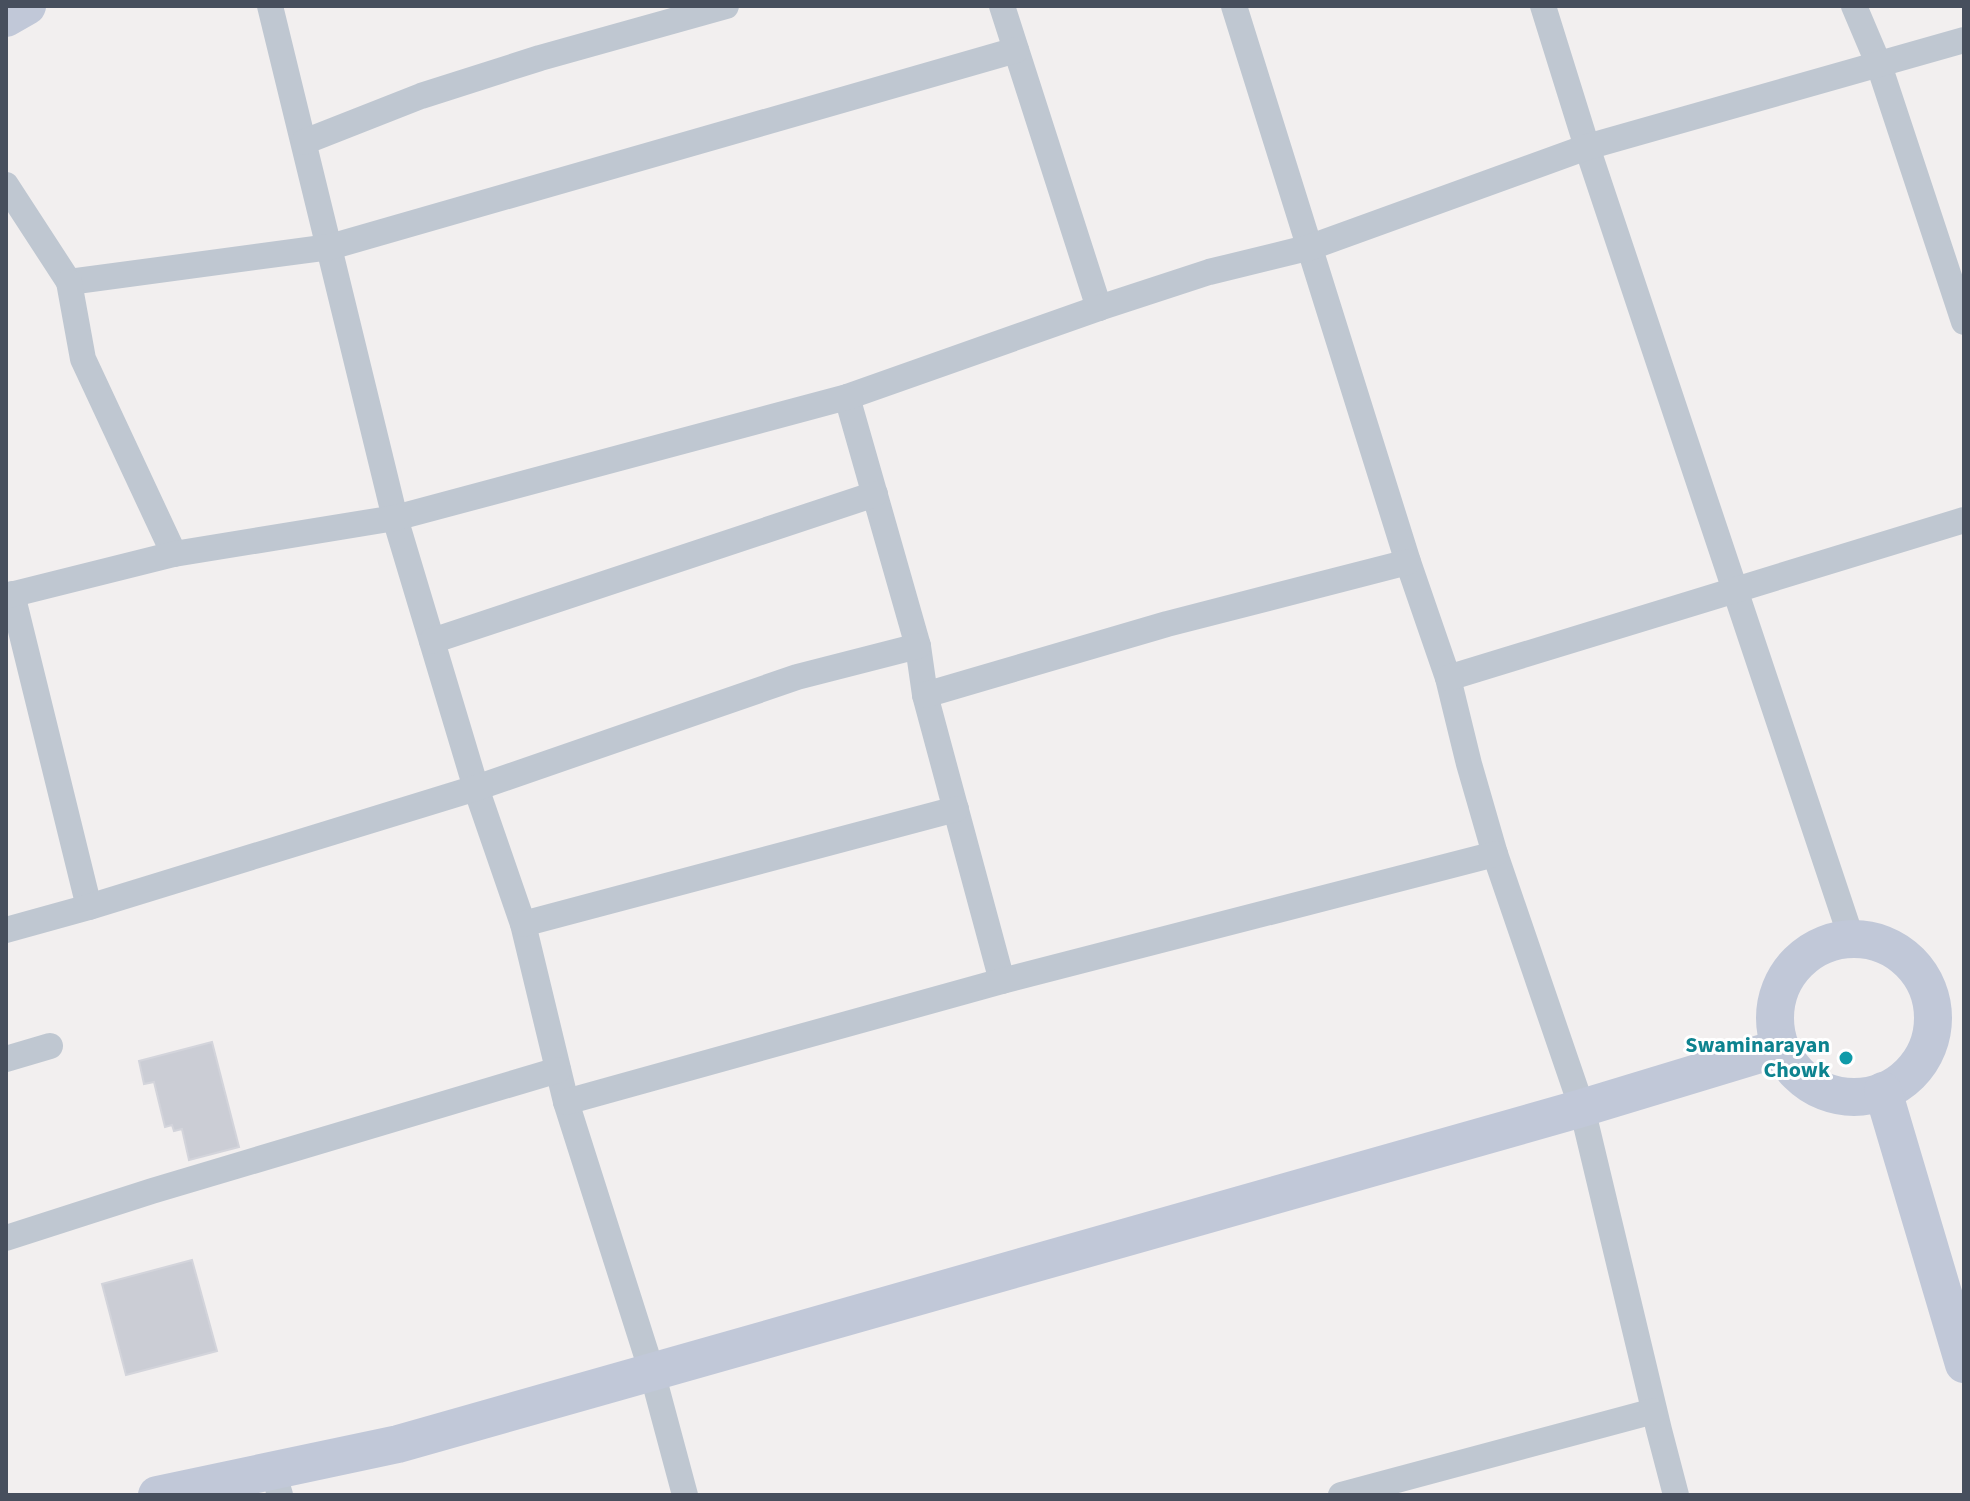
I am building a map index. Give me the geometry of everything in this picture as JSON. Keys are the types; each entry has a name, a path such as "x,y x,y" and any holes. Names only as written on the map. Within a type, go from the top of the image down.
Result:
{"street":[{"path":"6,18 27,6"},
{"path":"270,6 395,518 476,788 523,924 566,1102 652,1372 685,1495"},
{"path":"304,142 435,91 726,6"},
{"path":"1002,6 1099,308"},
{"path":"1234,6 1408,562 1448,678 1495,854 1582,1108 1676,1495"},
{"path":"1543,6 1587,147 1851,937"},
{"path":"1854,6 1879,65 1959,290 1964,322"},
{"path":"89,907 9,595 174,554 395,518 847,397 1209,272 1311,247 1587,147 1964,40"},
{"path":"69,282 330,247 1016,50"},
{"path":"6,185 69,282 83,359 174,554"},
{"path":"847,397 918,646 925,695 1002,981"},
{"path":"432,641 875,494"},
{"path":"1448,678 1964,520"},
{"path":"925,695 1167,624 1408,562"},
{"path":"6,930 476,788 797,677 918,646"},
{"path":"523,924 956,809"},
{"path":"566,1102 1002,981 1495,854"},
{"path":"1851,937 1877,941 1901,952 1920,972 1948,991 1921,1063 1896,1086 1863,1098 1829,1094 1799,1077 1780,1048 1774,1018 1780,988 1796,962 1821,944 1851,937"},
{"path":"6,1059 50,1046"},
{"path":"157,1495 276,1483 398,1444 1582,1108 1780,1048"},
{"path":"6,1238 152,1191 558,1070"},
{"path":"1883,1091 1964,1364"},
{"path":"1341,1495 1654,1411"}],"building":[{"path":"212,1042 239,1147 189,1160 182,1129 174,1131 172,1125 165,1127 154,1082 144,1084 139,1061"},
{"path":"192,1260 217,1351 126,1375 102,1284"}],"place":[{"name":"Swaminarayan Chowk","path":"1846,1058"}]}
